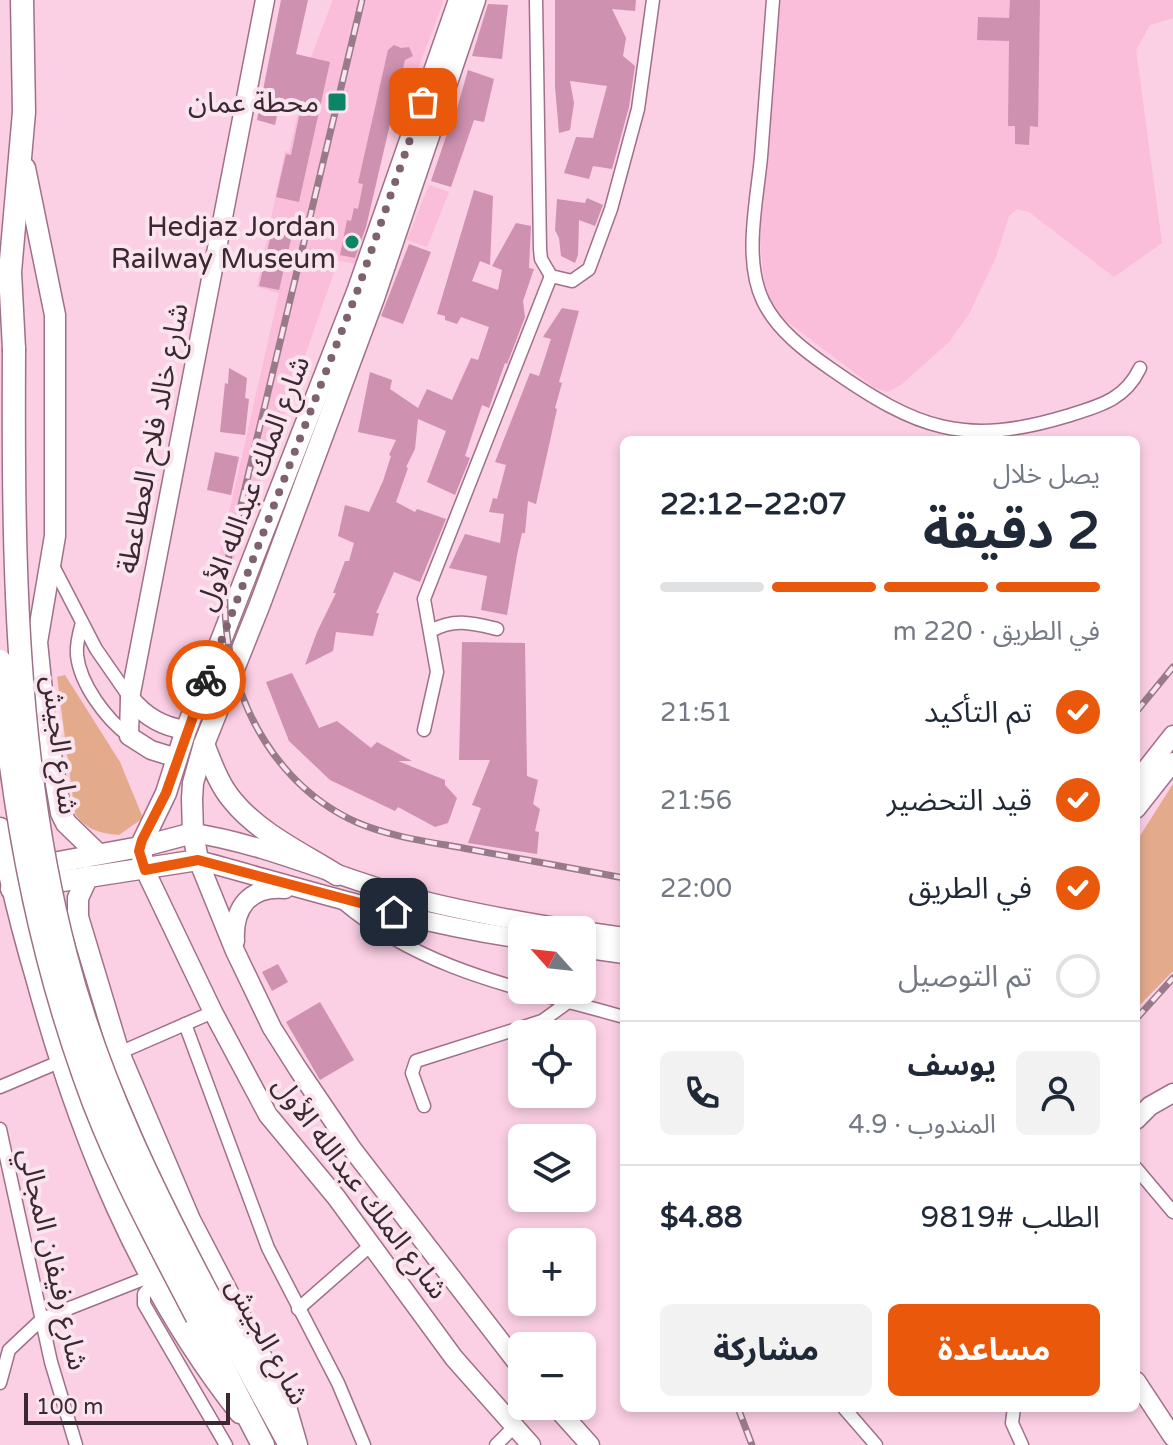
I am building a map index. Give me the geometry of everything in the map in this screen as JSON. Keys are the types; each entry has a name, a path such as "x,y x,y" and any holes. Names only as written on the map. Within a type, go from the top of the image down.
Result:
{"highway":[{"name":"شارع الجيش","path":"22,0 24,95 11,245 13,501 17,622 26,733 50,886 66,956 94,1047 260,1440"},
{"name":"شارع الجيش","path":"0,661 6,738 34,907 84,1076 128,1182 205,1312 290,1445"}],"main road":[{"name":"شارع خالد فلاح العطاعطة","path":"129,736 130,698 153,635 265,0"},
{"name":"شارع الملك عبدالله الأول","path":"459,0 357,292 186,730 166,793 140,847 145,870 213,1012 268,1115 336,1197 454,1358 531,1445"},
{"name":"شارع الملك عبدالله الأول","path":"475,0 374,298 260,604 204,744 193,783 193,833 198,860 235,951 272,1028 353,1150 508,1351"},
{"path":"21,141 27,189 46,263 55,315 56,507 52,564 38,624 37,642 45,720 61,813 66,823 98,854"},
{"path":"130,698 155,720 186,730"},
{"path":"1140,777 1173,735"},
{"path":"129,736 151,750 177,758"},
{"path":"204,744 219,780 231,800 246,816 337,875"},
{"path":"1140,804 1173,762"},
{"path":"0,828 6,878 59,1062 101,1174 152,1279 178,1344 260,1440"},
{"path":"6,878 193,833 228,840 462,911 508,919"},
{"path":"6,878 88,876 198,860 337,899 508,936"},
{"path":"88,876 78,898 78,917 119,1053 190,1220 284,1400 297,1445"},
{"path":"235,951 239,908 252,894 277,888 311,891"},
{"path":"596,933 620,936"},
{"path":"596,950 620,953"},
{"path":"1140,1116 1150,1106 1173,1093"},
{"path":"1140,1387 1173,1437"},
{"path":"568,1420 590,1445"}],"street":[{"path":"536,0 540,249 545,269 561,281 572,281 589,269 611,209 638,109 653,0"},
{"path":"773,0 754,247 763,300 788,334 821,362 878,401 915,419 956,430 997,432 1018,429 1098,406 1119,397 1128,389 1140,368"},
{"path":"424,730 437,672 424,599 551,276"},
{"path":"52,564 103,662 130,698"},
{"path":"431,631 443,625 463,622 497,629"},
{"path":"82,623 77,648 80,668 102,710 129,736"},
{"path":"337,899 390,938 444,965 508,987"},
{"path":"424,1106 412,1073 416,1061 542,1021 566,1004"},
{"path":"571,1004 620,1016"},
{"path":"119,1053 213,1012"},
{"path":"185,1024 268,1248 338,1383 364,1445"},
{"path":"0,1087 59,1062"},
{"name":"شارع رفيفان المجالي","path":"0,1129 58,1390 76,1445"},
{"path":"1140,1173 1173,1212"},
{"path":"0,1196 15,1193"},
{"path":"298,1309 371,1245"},
{"path":"1,1379 9,1350 42,1319 152,1279"},
{"path":"178,1344 226,1445"},
{"path":"851,1412 876,1445"},
{"path":"1013,1412 1012,1423 1022,1445"},
{"path":"496,1445 514,1427"}],"shaded area":[{"path":"333,0 444,0 401,114 392,112 357,264 338,261 233,561 219,557 279,293 257,287 285,151 289,152 311,57"},
{"path":"779,0 1173,0 1173,18 1150,25 1136,50 1162,243 1114,277 1029,212 1017,209 1009,216 996,257 969,314 949,342 902,384 888,392 875,388 781,317 765,291 760,240 762,195"},
{"path":"429,185 449,192 427,247 407,240"},
{"path":"65,675 120,762 143,818 119,835 94,830 75,814 57,677"},
{"path":"1173,784 1173,971 1140,1005 1140,836"}],"building":[{"path":"281,0 308,0 296,54 330,62 299,202 276,197 286,154 291,155 301,107 280,102 275,125 257,120"},
{"path":"555,0 636,0 635,11 612,9 626,38 623,56 635,66 629,107 612,169 593,166 589,179 564,173 576,137 593,138 607,86 570,81 574,103 570,130 559,133 555,87"},
{"path":"1010,0 1040,0 1038,127 1030,126 1029,145 1015,144 1015,126 1008,126 1009,41 977,40 978,17 1009,18"},
{"path":"488,4 508,5 502,59 472,56"},
{"path":"394,45 409,47 413,56 405,60 366,227 355,258 340,255 347,220 351,221 354,208 358,209 363,184 358,183 388,50"},
{"path":"468,70 494,79 484,122 474,120 451,187 431,181 452,126"},
{"path":"474,190 493,196 490,265 480,261 472,281 498,290 502,270 492,266 516,223 531,226 529,268 534,269 523,301 525,317 489,408 482,405 465,456 470,458 455,495 427,482 446,431 418,419 415,449 396,502 415,512 417,509 446,519 420,582 394,572 376,613 379,613 373,636 336,632 333,651 305,665 354,543 338,536 345,505 369,512 396,440 358,432 370,372 392,380 390,389 418,408 427,389 452,400 471,358 478,360 489,327 461,317 457,324 437,314"},
{"path":"587,198 603,205 595,226 579,220 575,263 561,256 555,230 557,199 585,203"},
{"path":"274,222 294,227 279,290 259,286"},
{"path":"409,244 431,252 403,324 381,316"},
{"path":"562,308 579,311 559,382 562,383 536,504 528,501 525,533 522,533 517,555 507,615 481,610 487,576 449,568 465,534 500,543 504,514 489,512 493,498 497,499 506,465 495,462 530,373 539,376 551,339 543,337"},
{"path":"229,368 247,378 245,398 249,399 245,435 220,432"},
{"path":"215,452 239,457 231,495 207,490"},
{"path":"462,642 525,643 527,776 538,780 533,804 540,809 535,831 539,832 537,854 468,843 481,808 472,805 490,760 459,760"},
{"path":"292,673 319,728 337,721 371,748 377,742 412,761 398,761 445,780 445,785 457,798 448,823 435,827 398,807 395,811 330,780 289,741 266,682"},
{"path":"278,964 288,982 272,991 262,972"},
{"path":"320,1002 354,1060 320,1080 286,1022"}],"railway":[{"path":"362,0 229,555 225,594 227,634 235,673 248,710 267,745 292,776 321,802 356,822 411,838 620,877"},
{"path":"1140,707 1173,667"},
{"path":"1140,1015 1173,978"},
{"path":"740,1412 752,1445"}],"way so far":[{"path":"206,680 357,292 423,102"}],"place":[{"name":"محطة عمان","path":"337,102"},
{"name":"Hedjaz Jordan Railway Museum","path":"352,242"}],"route":[{"path":"206,680 166,793 142,840 139,851 145,870 198,860 394,912"}]}
